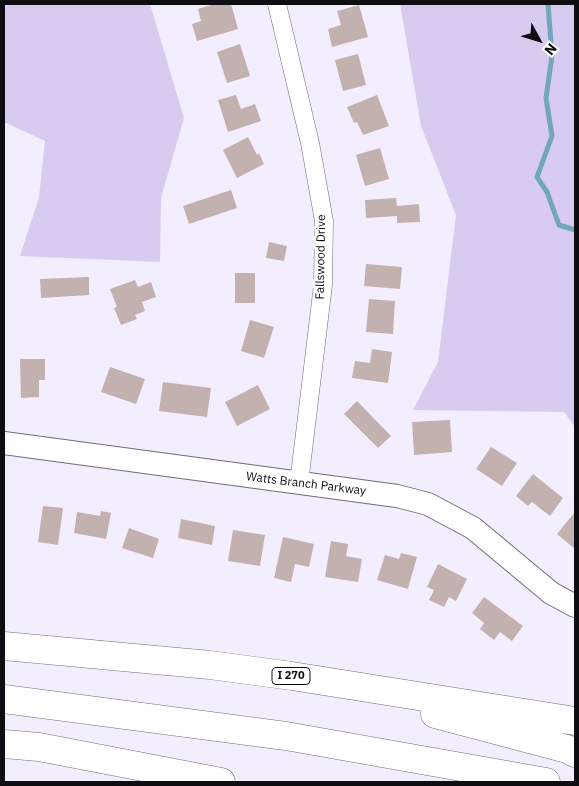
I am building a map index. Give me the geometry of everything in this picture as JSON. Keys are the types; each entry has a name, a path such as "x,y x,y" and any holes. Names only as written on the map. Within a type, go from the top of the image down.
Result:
{"highway":[{"name":"I 270","path":"4,646 210,665 292,676 575,721"},
{"path":"292,676 575,753"},
{"path":"4,699 286,736 546,782"},
{"path":"4,744 38,747 221,782"}],"street":[{"name":"Fallswood Drive","path":"277,4 310,143 324,221 323,285 299,484"},
{"name":"Watts Branch Parkway","path":"4,443 397,496 428,504 473,528 551,593 575,606"}],"shaded area":[{"path":"4,4 150,4 184,118 161,198 160,262 20,256 39,197 45,141 4,122"},
{"path":"400,4 575,4 575,427 564,412 413,410 438,362 456,215 421,126"}],"building":[{"path":"214,4 231,4 238,29 197,41 192,24 201,21 198,9"},
{"path":"359,5 368,37 332,47 328,29 341,25 337,11"},
{"path":"240,44 250,76 227,83 217,52"},
{"path":"358,54 366,85 343,91 335,60"},
{"path":"236,95 241,109 255,104 261,121 228,132 218,100"},
{"path":"377,95 389,126 363,135 357,122 354,123 347,107"},
{"path":"248,137 264,164 237,178 223,150"},
{"path":"380,148 389,179 365,186 356,155"},
{"path":"231,190 237,208 189,224 183,206"},
{"path":"396,198 397,206 419,204 420,222 397,223 397,216 366,218 365,200"},
{"path":"269,242 287,246 284,261 266,258"},
{"path":"366,264 402,267 400,289 364,286"},
{"path":"235,273 255,273 255,303 235,303"},
{"path":"89,277 89,295 41,298 40,279"},
{"path":"135,280 138,287 151,282 156,297 142,302 145,311 135,315 137,319 121,325 114,308 117,307 110,289"},
{"path":"369,299 395,301 393,334 366,332"},
{"path":"250,320 274,327 264,358 241,351"},
{"path":"372,349 392,352 388,383 352,378 355,361 370,363"},
{"path":"20,359 45,359 45,380 39,380 39,397 21,398"},
{"path":"110,367 145,379 136,404 101,392"},
{"path":"163,382 211,388 207,417 159,411"},
{"path":"258,385 270,409 237,426 225,402"},
{"path":"357,401 391,436 378,448 344,414"},
{"path":"450,420 452,452 414,455 412,422"},
{"path":"491,447 517,463 502,486 476,469"},
{"path":"533,474 563,498 550,516 532,502 528,506 516,496"},
{"path":"43,506 63,508 58,545 38,542"},
{"path":"101,511 111,513 106,539 74,533 77,512 100,516"},
{"path":"575,512 575,549 557,534"},
{"path":"181,519 215,526 212,545 178,538"},
{"path":"129,528 159,539 153,558 122,548"},
{"path":"233,530 265,535 260,566 228,561"},
{"path":"283,537 314,544 309,567 295,564 291,582 274,578"},
{"path":"331,541 348,544 346,556 362,559 358,582 325,577"},
{"path":"401,553 417,557 408,589 377,580 385,555 399,559"},
{"path":"438,564 467,579 456,601 449,597 444,607 429,600 434,590 427,587"},
{"path":"484,597 523,626 512,641 500,632 494,640 480,629 484,623 472,613"}],"waterway":[{"path":"548,4 552,56 546,98 552,136 537,177 547,192 559,225 575,230"}]}
